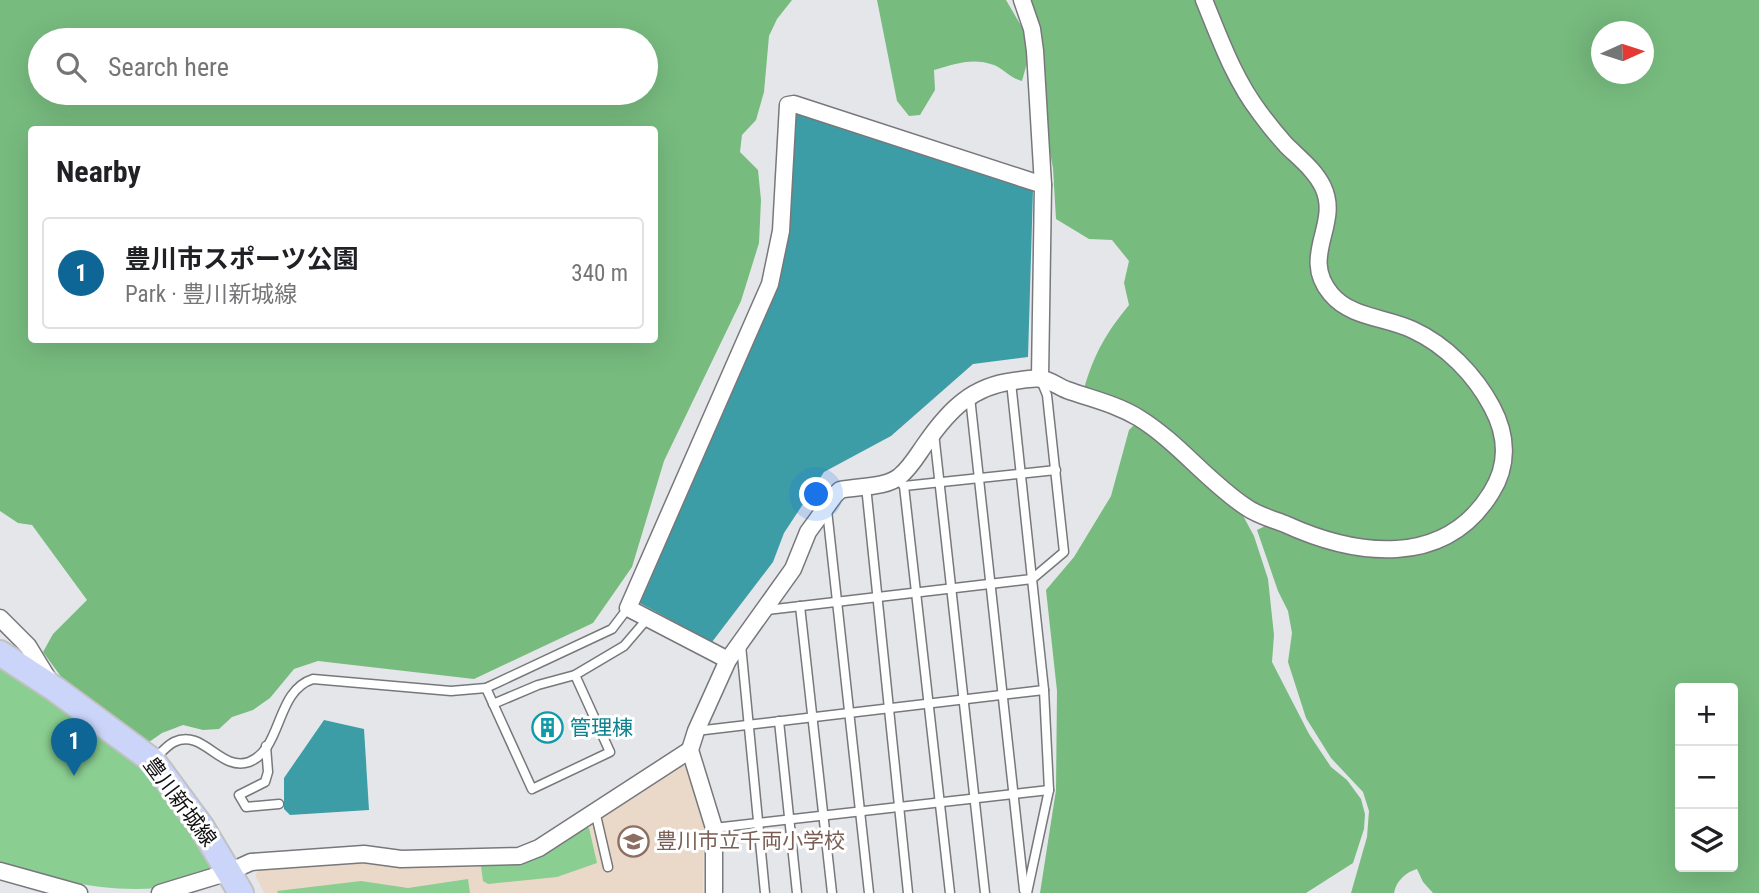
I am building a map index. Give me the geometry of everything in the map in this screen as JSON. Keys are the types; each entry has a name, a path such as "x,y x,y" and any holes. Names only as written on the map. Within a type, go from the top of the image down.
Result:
{"main road":[{"name":"豊川新城線","path":"0,653 55,689 153,761 201,826 235,882"}],"street":[{"path":"1022,0 1032,29 1035,51 1043,186 1040,378"},
{"path":"714,893 714,828 690,750 728,660 793,569 808,532 840,491 900,482 950,411 990,384 1040,378 1068,390 1107,401 1140,419 1247,508 1318,539 1353,547 1425,545 1446,537 1460,528 1489,497 1499,480 1504,454 1499,421 1489,401 1466,370 1447,351 1413,330 1346,307 1321,280 1317,256 1328,209 1323,186 1257,110 1235,74 1204,0"},
{"path":"728,660 628,608 770,284 781,231 788,105 794,104 1043,186"},
{"path":"0,618 28,646 55,689"},
{"path":"160,893 235,882 251,862 364,854 401,859 519,856 539,848 690,750"},
{"path":"0,870 79,893"}],"lane":[{"path":"764,610 1032,579 1064,552 1047,395 1040,378"},
{"path":"1011,382 1044,690 1049,790 1026,893"},
{"path":"970,397 1026,893"},
{"path":"934,431 985,893"},
{"path":"950,893 916,592 900,482 940,482 1056,470"},
{"path":"866,486 908,893"},
{"path":"827,505 869,893"},
{"path":"800,606 832,893"},
{"path":"153,761 171,744 180,740 191,740 199,742 226,760 236,763 250,761 266,746 292,694 305,682 313,679 451,691 486,688 612,629 628,608"},
{"path":"493,704 538,685 575,676 624,646 648,618"},
{"path":"741,642 765,893"},
{"path":"486,688 532,789 610,752 575,676"},
{"path":"696,731 1044,690"},
{"path":"779,721 797,893"},
{"path":"266,746 268,772 265,782 239,795 246,807 279,804"},
{"path":"714,828 1049,790"},
{"path":"595,811 608,867"}],"shaded area":[{"name":"豊川市立千両小学校","path":"680,765 688,767 704,827 703,893 264,893 255,875 259,870 364,862 520,863"}],"green space":[{"path":"0,0 792,0 777,19 769,36 764,92 756,120 742,135 740,152 758,170 761,200 759,243 741,301 664,461 632,567 593,623 474,679 318,661 294,669 270,698 253,710 232,717 219,729 203,730 183,725 162,733 149,742 62,678 43,652 53,634 87,600 32,525 18,523 0,511"},
{"path":"877,0 1006,0 1023,29 1030,52 1022,81 994,65 978,62 964,62 934,70 935,90 920,115 909,116 897,101"},
{"path":"1029,0 1197,0 1320,196 1320,222 1311,257 1311,273 1319,288 1412,335 1447,356 1475,390 1494,424 1499,458 1491,482 1458,523 1411,543 1359,542 1320,535 1256,506 1084,389 1102,344 1129,305 1124,283 1129,261 1112,240 1089,239 1056,219 1053,168 1045,127 1043,44"},
{"path":"1209,0 1759,0 1759,893 1433,893 1423,882 1417,869 1402,878 1394,893 1351,893 1367,837 1369,811 1363,792 1331,758 1306,718 1288,662 1292,633 1288,611 1278,591 1257,530 1269,524 1320,545 1452,541 1510,451 1469,366 1346,300 1323,272 1334,210 1241,72"},
{"path":"1135,424 1153,436 1241,512 1254,536 1268,579 1274,635 1272,662 1309,734 1331,767 1347,780 1361,799 1365,814 1364,829 1353,863 1306,893 1040,893 1056,790 1057,691 1046,590 1074,557 1111,496 1129,430"},
{"path":"0,664 118,746 162,790 219,868 166,886 138,889 78,884 0,864"},
{"path":"586,827 589,828 597,863 557,877 488,884 483,881 481,866 520,864 543,854"},
{"path":"468,879 470,893 277,891 361,881 408,888"}],"water":[{"path":"793,110 1033,190 1028,357 973,364 891,436 824,472 784,533 773,562 712,642 634,600 770,298"},
{"path":"324,720 364,729 369,810 290,815 284,809 284,778"}],"place":[{"name":"管理棟","path":"547,728"},
{"name":"豊川市スポーツ公園","path":"74,776"},
{"name":"豊川市立千両小学校","path":"633,841"}]}
